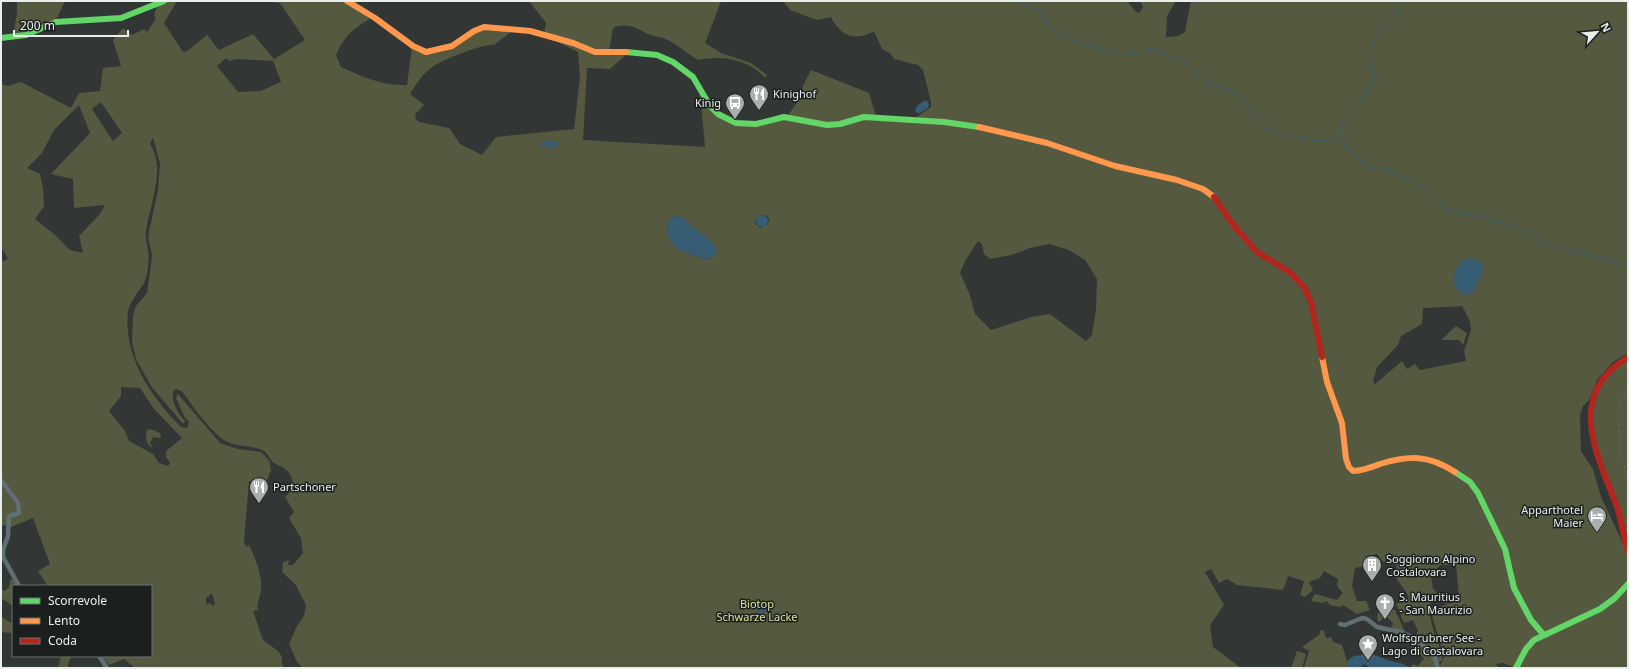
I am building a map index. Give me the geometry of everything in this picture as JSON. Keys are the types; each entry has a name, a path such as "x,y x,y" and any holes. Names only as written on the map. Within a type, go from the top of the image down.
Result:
{"street":[{"path":"1,38 26,35 56,22 68,20 121,18 164,1"},
{"path":"347,1 369,14 413,46 426,52 452,46 474,31 484,28 499,27 530,31 573,43 595,52 606,53 621,51 657,55 673,62 693,78 710,106 718,114 736,123 756,124 784,117 827,124 840,124 864,117 944,122 972,126 1047,143 1115,166 1177,180 1203,189 1217,199 1234,226 1257,252 1290,273 1304,287 1311,302 1328,382 1342,423 1346,459 1349,467 1353,471 1358,471 1400,458 1418,457 1449,468 1470,482 1478,493 1505,549 1514,588 1531,620 1543,634"},
{"path":"1628,357 1606,373 1594,392 1591,405 1592,431 1597,454 1618,508 1628,552"},
{"path":"1,480 18,503 19,509 19,513 9,516 8,536 3,553 10,573 18,585"},
{"path":"1516,668 1527,647 1543,634 1586,618 1601,609 1617,596 1628,584"},
{"path":"1340,624 1345,625 1362,618 1367,619 1378,627 1408,635 1433,652 1438,668"},
{"path":"100,657 107,668"}],"green space":[{"path":"17,1 65,1 56,20 38,29 13,36 17,13"},
{"name":"Biotop Schwarze Lacke","path":"169,1 177,1 164,23 183,52 187,51 207,35 219,50 253,34 274,59 305,40 280,3 261,1 343,1 369,15 368,18 370,19 353,30 342,43 336,55 341,67 373,80 398,85 407,85 412,47 423,52 435,53 452,48 479,31 496,29 512,31 494,45 464,52 434,66 423,75 410,94 424,105 415,114 416,119 419,122 449,128 460,144 482,155 496,137 574,129 580,78 578,52 550,38 574,44 596,54 628,53 610,69 587,68 583,140 705,147 700,90 714,113 734,124 747,126 783,119 817,125 840,125 864,117 944,123 972,127 1046,144 1115,167 1155,177 1177,180 1203,189 1217,200 1233,226 1256,252 1290,273 1304,288 1310,302 1327,383 1341,423 1345,459 1348,467 1353,472 1358,473 1393,461 1408,458 1432,462 1449,469 1469,483 1477,495 1503,549 1509,576 1514,574 1502,539 1477,489 1464,475 1435,460 1419,456 1398,457 1358,470 1354,470 1350,467 1347,459 1343,422 1328,382 1312,301 1305,287 1291,272 1257,251 1234,225 1218,199 1203,188 1190,182 1115,165 1047,142 972,125 914,119 931,107 923,70 918,65 894,59 890,53 882,49 874,31 861,36 849,35 839,29 831,17 817,20 790,10 783,1 1127,1 1136,12 1139,13 1143,7 1140,1 1176,1 1167,16 1166,37 1178,36 1185,32 1191,1 1628,1 1628,353 1613,362 1597,380 1589,400 1583,406 1580,415 1581,451 1593,469 1601,497 1628,554 1628,668 1517,668 1503,663 1496,664 1499,668 1439,668 1444,656 1431,612 1432,608 1435,606 1436,608 1454,602 1459,595 1456,565 1440,565 1431,576 1433,589 1448,603 1445,604 1437,596 1433,595 1430,617 1442,654 1442,660 1438,664 1432,651 1415,636 1418,631 1413,620 1404,623 1396,604 1409,598 1395,576 1398,570 1396,565 1382,561 1377,554 1366,556 1364,566 1355,568 1352,586 1357,601 1366,601 1370,610 1357,614 1343,605 1340,607 1330,605 1327,601 1323,603 1311,601 1315,594 1337,600 1343,593 1337,586 1338,579 1324,571 1320,578 1309,582 1313,590 1305,597 1300,595 1304,581 1288,576 1283,590 1237,585 1227,579 1219,583 1211,569 1205,572 1224,605 1210,625 1213,647 1241,668 303,668 297,662 289,644 297,626 304,616 306,605 296,585 282,572 283,562 289,560 288,565 293,565 303,553 301,538 289,518 294,512 285,497 291,490 291,475 285,469 274,463 264,451 257,448 236,445 221,438 205,422 182,391 176,389 173,392 173,399 180,415 185,421 183,424 151,386 136,359 132,342 133,316 136,306 147,293 152,254 148,237 158,190 160,164 153,137 150,144 154,151 156,160 157,177 146,232 149,258 148,270 144,283 132,301 128,312 130,344 141,375 159,403 181,427 187,428 189,422 184,416 176,398 178,394 220,443 238,449 261,452 269,460 271,470 267,480 260,486 256,481 249,481 244,541 246,547 249,545 258,566 261,583 258,610 253,611 263,640 278,651 282,657 282,664 284,668 135,668 124,659 109,665 102,657 152,657 152,585 47,585 38,571 50,564 33,518 11,527 4,525 1,526 1,262 8,259 1,247 1,84 8,86 21,82 71,108 79,93 100,91 103,68 121,66 113,40 123,28 132,35 144,29 147,32 156,19 154,15 158,4","holes":["226,58 230,61 237,59 273,61 281,82 261,91 238,92 217,66","101,102 122,133 113,141 92,109","79,105 90,133 51,174 73,179 74,208 105,205 100,214 79,236 83,253 70,250 55,235 35,219 44,206 43,188 40,174 27,168 42,153 54,130","766,215 769,219 768,224 761,228 755,224 757,217","674,216 682,217 689,225 711,241 716,248 714,256 707,259 688,253 681,250 671,242 667,229 668,223","978,241 982,244 984,254 990,259 1011,255 1030,248 1049,244 1069,250 1085,260 1097,279 1096,310 1092,335 1086,341 1050,314 1031,317 991,330 975,314 970,295 960,273 965,261","1462,306 1470,321 1471,330 1464,351 1466,361 1420,370 1415,364 1407,369 1402,361 1375,384 1373,382 1377,367 1398,345 1401,336 1422,324 1423,308","121,387 140,388 154,409 182,438 166,451 166,457 170,463 168,466 159,463 153,454 129,441 125,431 109,411 121,396","212,593 215,603 213,606 210,603 206,605 206,597"]},
{"path":"529,1 721,1 705,43 721,53 751,63 767,75 765,78 751,66 725,58 698,60 668,40 627,26 618,26 613,28 609,51 594,49 544,33 546,23"},
{"path":"811,70 869,93 876,116 827,123 788,115 799,100 804,84"},
{"path":"1456,326 1467,333 1463,345 1459,340 1441,340"},
{"path":"1628,360 1628,382 1626,382 1628,383 1628,540 1592,431 1594,392 1619,365"},
{"path":"150,429 160,433 161,438 153,437 150,443 153,448 147,443 146,438 147,430"},
{"path":"12,579 16,585 12,585 12,605 1,598 1,588 4,591 9,588 10,580"},
{"path":"1388,607 1395,610 1405,632 1392,628 1393,623 1386,616 1379,622 1377,619 1378,613"},
{"path":"1,617 12,623 12,633 1,632"},
{"path":"1321,630 1324,631 1326,638 1331,637 1333,642 1342,645 1349,668 1304,668 1309,651 1302,647 1319,635"},
{"path":"1413,640 1432,653 1436,668 1410,668 1413,664 1418,666 1424,658 1411,647"},
{"path":"1297,651 1306,654 1302,668 1291,668"},
{"path":"61,657 71,657 67,668 58,668"}],"water":[{"path":"926,100 929,104 928,108 918,114 915,110 918,105"},
{"path":"544,141 557,142 559,146 541,146 541,143"},
{"path":"760,215 764,215 768,221 764,227 760,227 756,223 756,219"},
{"path":"674,216 682,217 689,225 711,241 716,248 714,256 707,259 688,253 676,247 671,242 668,236 667,225"},
{"path":"1469,258 1481,262 1483,270 1472,293 1466,295 1460,292 1456,287 1454,276 1459,265"},
{"path":"769,604 772,607 772,611 760,613 756,609 759,605"},
{"name":"Wolfsgrubner See - Lago di Costalovara","path":"1369,654 1402,664 1410,668 1369,668 1367,665 1363,664 1361,668 1349,668 1347,661 1354,656"}],"waterway":[{"path":"1017,1 1041,13 1051,29 1078,42 1121,54 1154,50 1184,62 1210,84 1231,91 1245,100 1266,128 1291,137 1321,141 1340,139 1351,152 1369,168 1392,171 1429,190 1449,211 1486,218 1511,225 1552,246 1628,265"},
{"path":"1340,138 1344,119 1366,94 1375,76 1367,53 1404,1"}],"railway":[{"path":"1628,390 1623,398 1619,421 1620,447 1628,480"}],"traffic: fast":[{"path":"1,38 26,35 56,22 121,18 164,1"},
{"path":"626,52 657,55 673,62 693,77 710,106 718,114 736,123 756,124 784,117 827,125 840,124 864,117 944,122 979,127"},
{"path":"1455,472 1470,482 1478,493 1505,549 1514,588 1531,620 1543,634"},
{"path":"1516,668 1526,649 1534,640 1600,609 1615,598 1628,584"}],"traffic: slow":[{"path":"347,1 375,18 413,46 426,52 452,46 474,31 484,27 530,31 573,43 595,52 626,52"},
{"path":"979,127 1047,143 1115,166 1177,180 1203,189 1214,197"},
{"path":"1322,357 1327,382 1342,423 1346,459 1349,467 1353,471 1363,470 1400,459 1419,458 1436,462 1455,472"}],"traffic: jam":[{"path":"1214,197 1234,226 1257,252 1291,273 1304,287 1311,302 1322,357"},
{"path":"1628,357 1611,370 1598,387 1592,403 1591,421 1593,438 1598,456 1619,512 1628,551"}],"place":[{"name":"Kinighof","path":"759,111"},
{"name":"Kinig","path":"735,120"},
{"name":"Partschoner","path":"259,504"},
{"name":"Apparthotel Maier","path":"1597,533"},
{"name":"Soggiorno Alpino Costalovara","path":"1372,582"},
{"name":"S. Mauritius - San Maurizio","path":"1385,620"},
{"name":"Wolfsgrubner See - Lago di Costalovara","path":"1368,661"}]}
